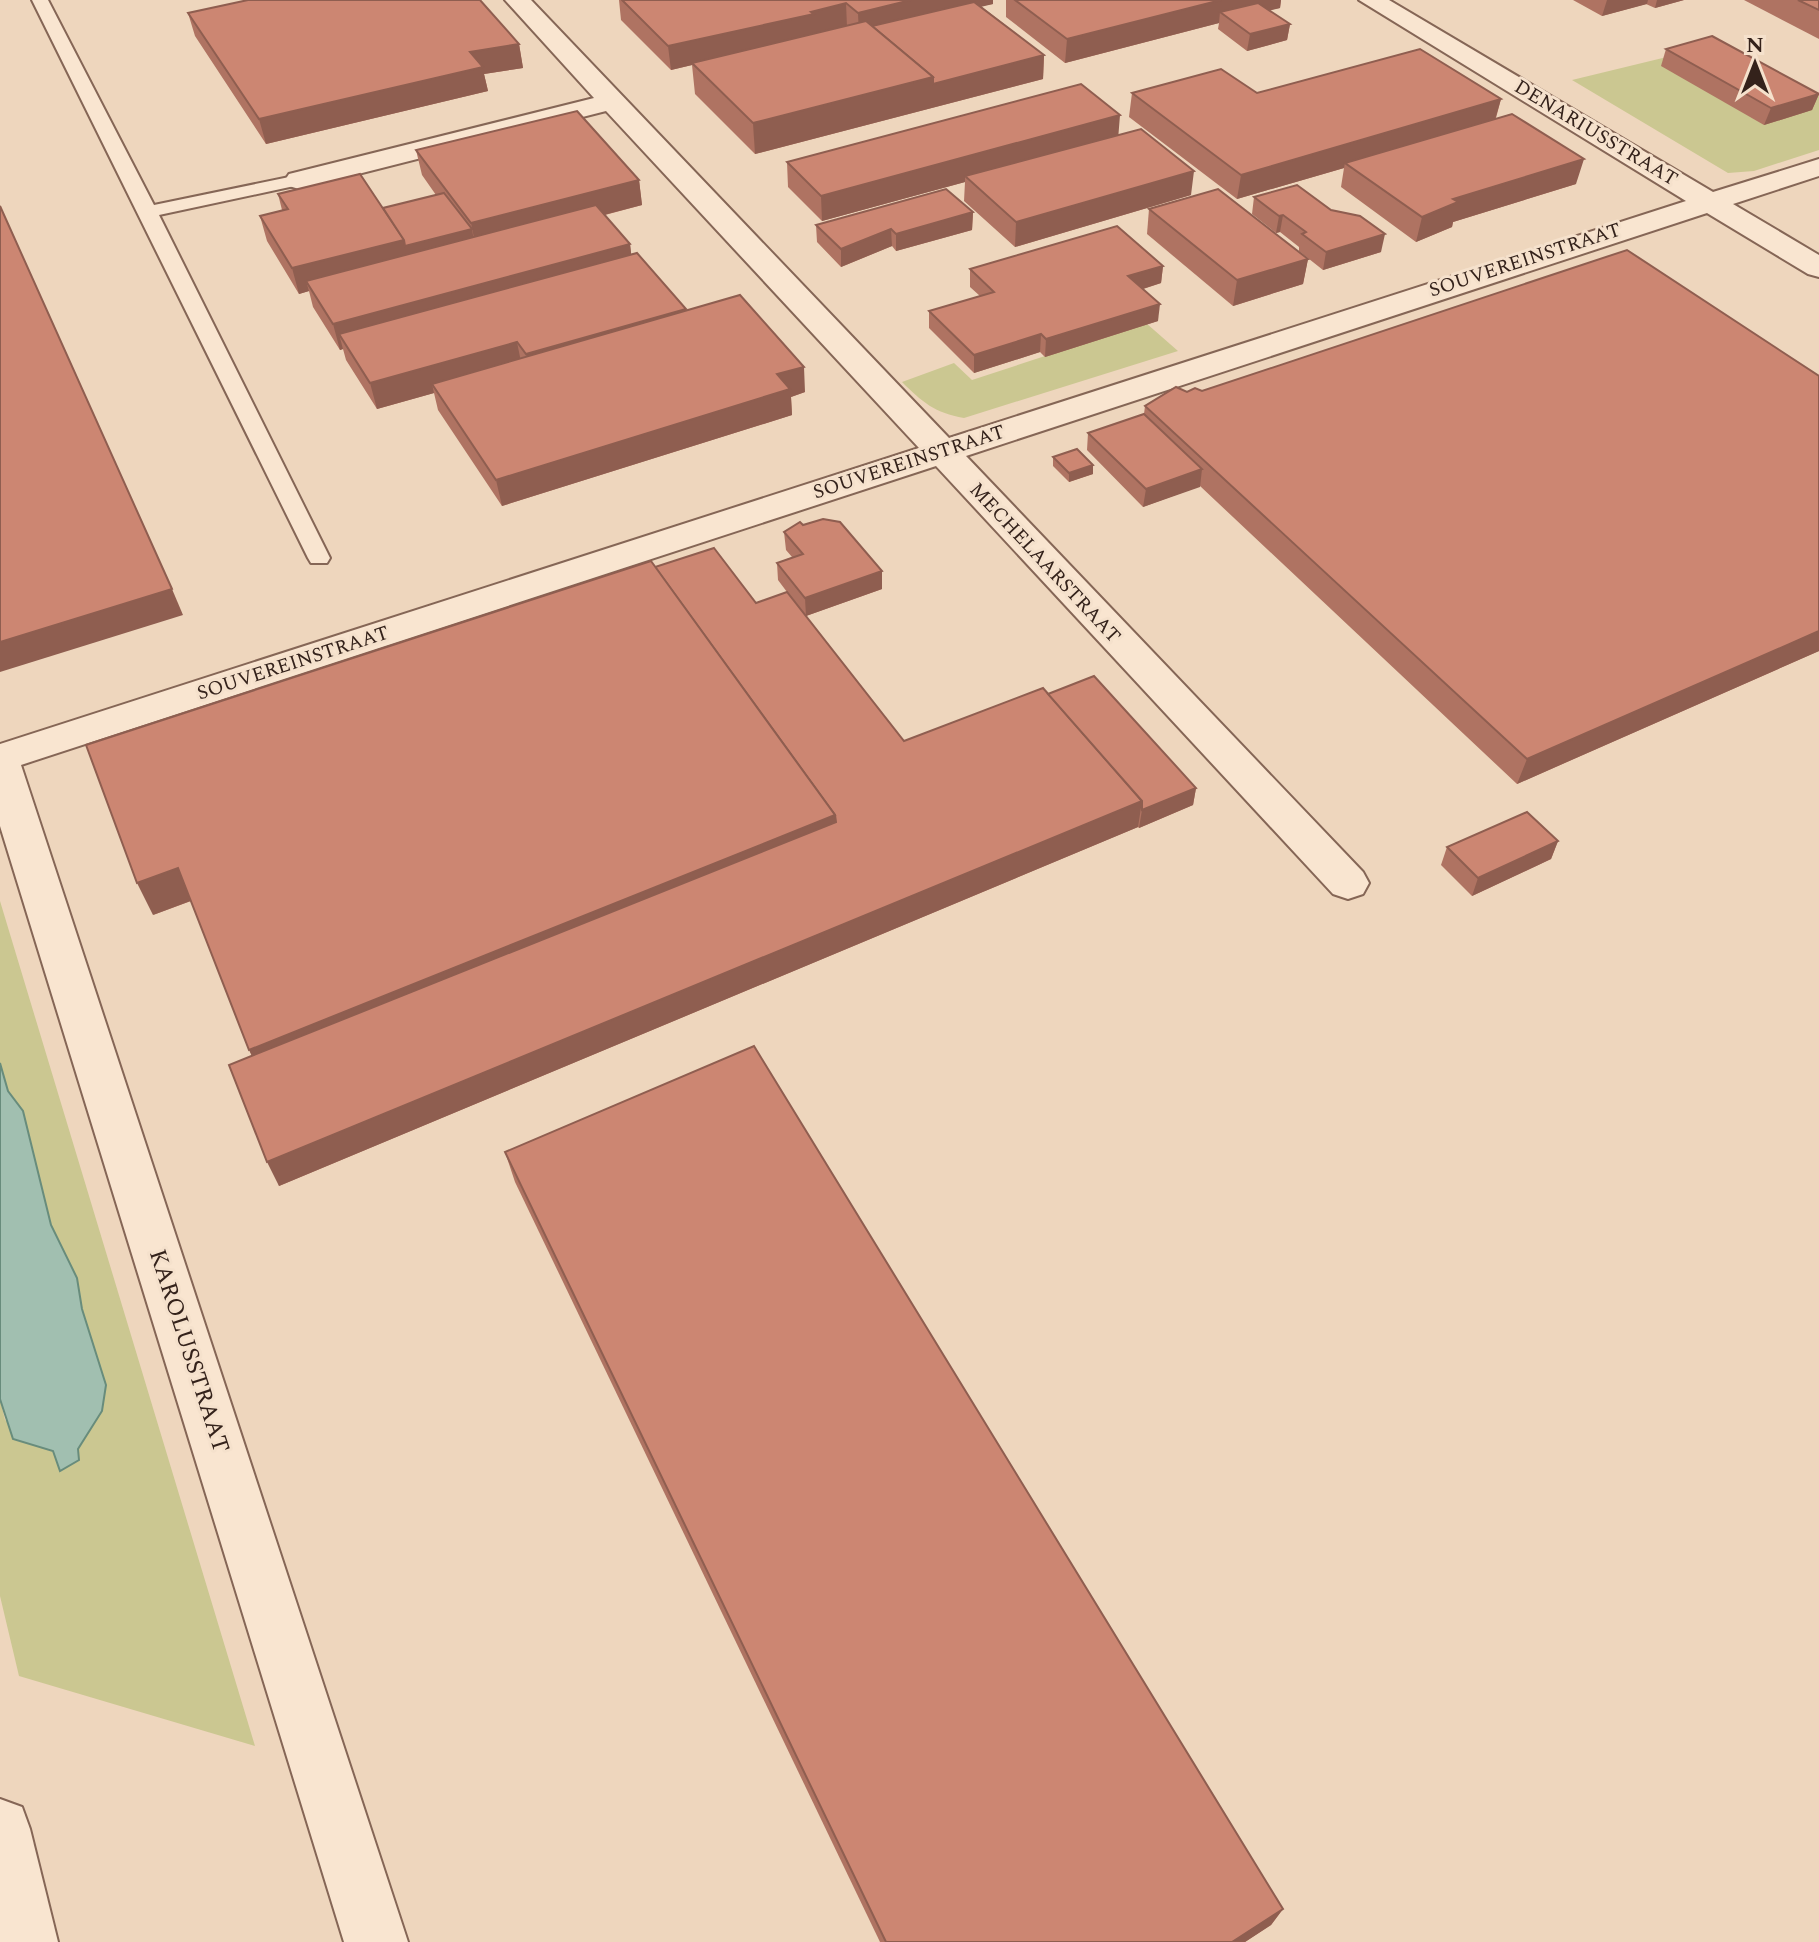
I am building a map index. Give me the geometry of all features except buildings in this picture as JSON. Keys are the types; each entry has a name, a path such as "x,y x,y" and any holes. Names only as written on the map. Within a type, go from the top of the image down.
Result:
{"street":[{"name":"MECHELAARSTRAAT","path":"517,0 1348,883"},
{"name":"DENARIUSSTRAAT","path":"1371,0 1819,268"},
{"path":"299,180 610,102"},
{"name":"SOUVEREINSTRAAT","path":"0,760 1709,200 1819,167"},
{"name":"KAROLUSSTRAAT","path":"0,760 376,1942"},
{"path":"0,1829 26,1942"}],"lane":[{"path":"40,0 319,558"},
{"path":"148,212 299,180"}],"shaded area":[{"path":"1675,55 1812,97 1819,95 1819,150 1754,171 1728,173 1572,80"},
{"path":"1146,323 1178,351 964,418 930,406 902,382 954,363 972,380"},
{"path":"0,901 255,1746 19,1676 0,1596 0,1399 5,1420 53,1451 60,1470 87,1432 82,1309 77,1278 51,1225 23,1111 8,1091 0,1063"},
{"path":"0,1063 8,1091 23,1111 51,1225 77,1278 82,1309 106,1385 102,1411 78,1449 79,1460 60,1471 53,1451 13,1439 0,1399"}]}
